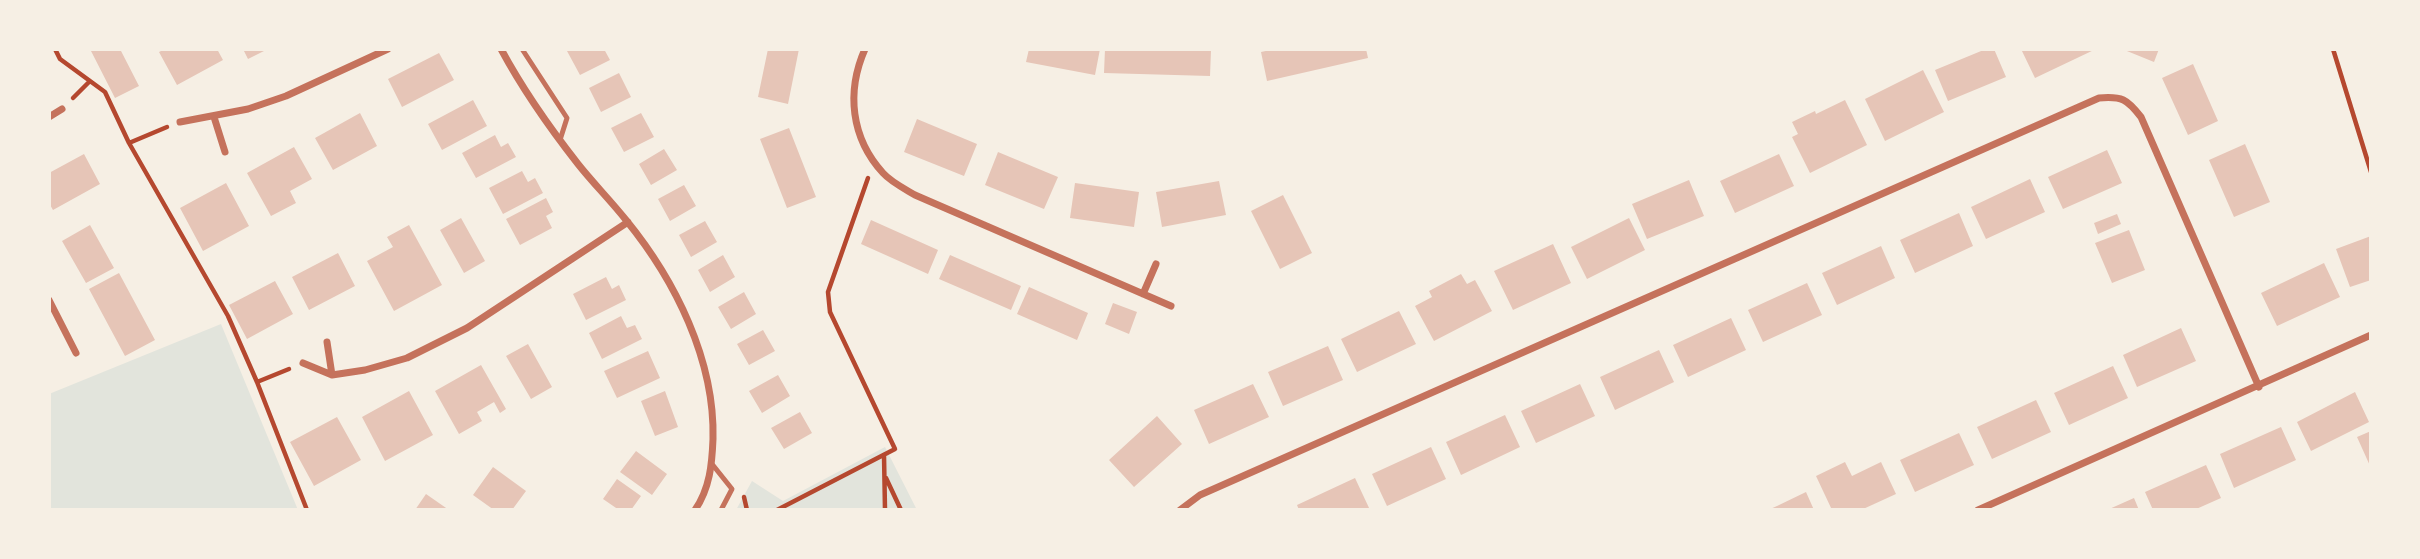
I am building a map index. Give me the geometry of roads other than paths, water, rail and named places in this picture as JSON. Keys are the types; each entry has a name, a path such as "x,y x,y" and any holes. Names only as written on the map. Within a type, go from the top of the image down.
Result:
{"street":[{"path":"180,121 214,117 286,96 388,49"},
{"path":"501,49 524,92 628,222 683,307 701,359 713,416 712,464 708,482 695,510"},
{"path":"865,49 853,91 854,118 866,150 885,175 915,195 1171,306"},
{"path":"1180,510 1199,495 2099,98 2116,97 2129,102 2141,117 2259,387"},
{"path":"49,117 62,109"},
{"path":"214,117 225,152"},
{"path":"303,363 331,375 365,370 407,358 467,328 628,222"},
{"path":"1143,294 1156,264"},
{"path":"49,300 76,353"},
{"path":"49,321 57,317"},
{"path":"1978,510 2371,335"},
{"path":"327,342 331,375"}],"lane":[{"path":"522,49 567,118 560,140"},
{"path":"712,464 732,489 721,510"}]}
